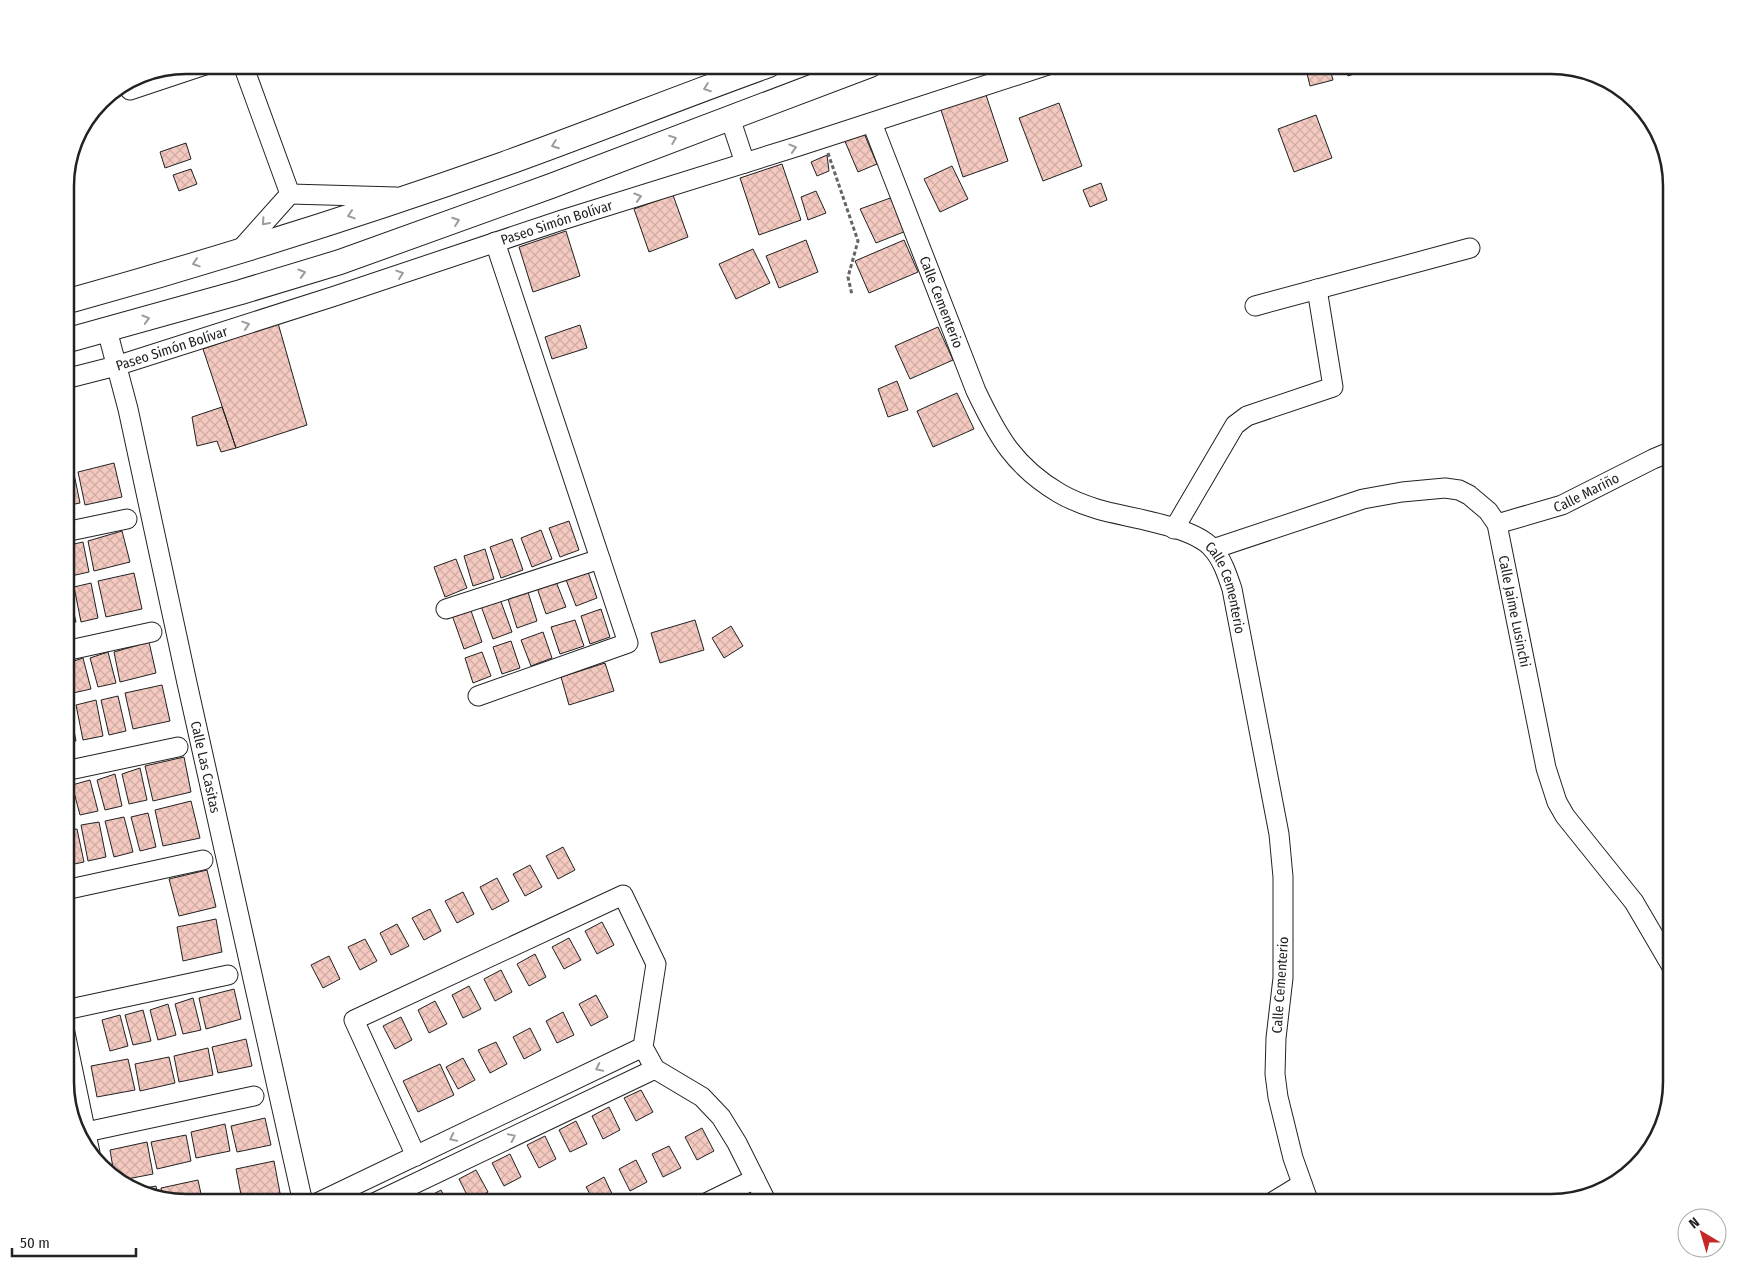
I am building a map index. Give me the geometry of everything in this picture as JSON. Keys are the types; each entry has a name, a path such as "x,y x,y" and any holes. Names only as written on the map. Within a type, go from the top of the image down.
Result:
{"main road":[{"path":"74,299 405,198 606,127 744,74"},
{"path":"74,339 340,262 551,186 846,74"}],"street":[{"path":"246,74 290,194"},
{"name":"Paseo Simón Bolívar","path":"74,377 116,366 335,296 495,242 1021,74"},
{"path":"130,90 176,75"},
{"path":"730,118 745,163"},
{"name":"Calle Cementerio","path":"872,123 976,391 990,420 1013,456 1041,481 1066,496 1096,509 1174,529 1202,539 1213,549 1225,569 1232,589 1279,834 1283,877 1283,978 1276,1038 1275,1074 1284,1124 1306,1194"},
{"path":"290,194 405,198"},
{"path":"240,250 290,194"},
{"path":"478,696 628,643 495,242"},
{"path":"1255,306 1470,248"},
{"path":"1174,529 1235,425 1248,416 1333,387 1317,289"},
{"name":"Calle Las Casitas","path":"107,330 128,409 182,664 302,1194"},
{"name":"Calle Mariño","path":"1498,524 1562,505 1663,455"},
{"name":"Calle Jaime Lusinchi","path":"1213,549 1363,499 1402,492 1445,488 1459,490 1469,495 1488,510 1498,524 1546,768 1557,802 1565,816 1634,902 1663,952"},
{"path":"74,530 128,519"},
{"path":"446,609 600,559"},
{"path":"74,649 152,632"},
{"path":"74,769 178,747"},
{"path":"74,888 203,860"},
{"path":"416,1156 354,1020 623,895 656,964 643,1047 655,1068 702,1097 714,1108 729,1128 762,1194"},
{"path":"74,1008 228,975"},
{"path":"336,1194 643,1047"},
{"path":"398,1194 655,1068"},
{"path":"74,1075 86,1132 254,1096"},
{"path":"379,1174 384,1194"},
{"path":"724,1194 755,1179"},
{"path":"1286,1194 1302,1184"}],"path":[{"path":"822,139 858,241 848,277 852,295"}],"building":[{"path":"1307,74 1331,74 1333,80 1310,86"},
{"path":"984,89 1008,161 963,177 939,104"},
{"path":"1059,103 1082,166 1043,181 1019,118"},
{"path":"1316,115 1332,158 1294,172 1278,129"},
{"path":"863,131 877,164 858,172 844,139"},
{"path":"186,143 191,159 165,168 160,152"},
{"path":"827,155 829,171 817,176 811,162"},
{"path":"782,164 801,220 759,235 740,178"},
{"path":"952,166 968,199 940,212 924,179"},
{"path":"191,169 197,184 179,191 173,175"},
{"path":"1101,183 1107,200 1090,207 1083,190"},
{"path":"816,191 826,213 808,220 801,197"},
{"path":"673,195 688,237 649,252 634,209"},
{"path":"893,197 906,231 876,243 860,209"},
{"path":"566,231 580,276 533,292 519,247"},
{"path":"806,240 818,272 779,288 766,256"},
{"path":"904,240 918,272 869,293 855,261"},
{"path":"753,249 770,283 736,299 719,264"},
{"path":"278,323 307,425 236,448 203,349"},
{"path":"580,325 587,348 552,359 545,337"},
{"path":"938,327 953,360 910,379 895,346"},
{"path":"897,381 908,410 888,417 878,389"},
{"path":"957,393 974,429 933,447 917,411"},
{"path":"222,407 236,448 221,452 217,441 197,446 192,417"},
{"path":"114,463 122,497 85,505 78,472"},
{"path":"74,474 80,503 74,504"},
{"path":"569,521 579,550 560,557 549,528"},
{"path":"541,530 552,559 532,567 521,538"},
{"path":"122,531 130,562 94,571 88,541"},
{"path":"512,539 523,570 501,578 490,547"},
{"path":"83,542 89,572 74,575 74,544"},
{"path":"485,549 494,579 473,586 464,556"},
{"path":"456,559 467,588 445,597 434,567"},
{"path":"587,569 597,598 576,606 565,577"},
{"path":"134,573 142,609 106,617 98,581"},
{"path":"555,579 566,607 546,614 536,585"},
{"path":"91,583 98,618 81,622 74,587"},
{"path":"527,589 537,621 517,628 507,596"},
{"path":"500,599 512,632 493,639 481,606"},
{"path":"470,608 482,642 464,649 452,615"},
{"path":"601,609 610,637 590,644 581,616"},
{"path":"575,620 584,646 560,654 551,627"},
{"path":"695,620 704,650 660,663 651,633"},
{"path":"731,626 743,646 724,658 712,638"},
{"path":"543,632 552,658 531,666 521,640"},
{"path":"511,641 520,668 502,674 493,647"},
{"path":"149,642 156,673 120,682 114,652"},
{"path":"108,652 116,683 98,687 90,658"},
{"path":"482,652 491,676 473,683 465,658"},
{"path":"83,658 91,689 74,693 74,661"},
{"path":"605,663 614,691 569,705 561,677"},
{"path":"162,685 170,721 133,729 125,693"},
{"path":"118,696 126,731 109,735 101,700"},
{"path":"96,700 103,736 83,740 76,705"},
{"path":"184,757 191,792 153,801 145,766"},
{"path":"140,768 147,800 129,804 122,774"},
{"path":"115,774 122,806 105,810 97,780"},
{"path":"90,780 98,811 80,815 74,792 74,784"},
{"path":"191,801 200,838 163,846 155,810"},
{"path":"148,813 156,847 140,851 131,817"},
{"path":"124,817 133,852 114,857 105,821"},
{"path":"99,822 106,857 88,861 81,825"},
{"path":"77,829 84,862 74,864 74,830"},
{"path":"563,847 575,870 558,879 546,856"},
{"path":"530,865 542,887 525,896 513,874"},
{"path":"207,870 216,907 179,916 169,879"},
{"path":"497,878 509,901 492,910 480,887"},
{"path":"463,892 474,914 457,923 445,901"},
{"path":"430,909 441,931 424,940 412,918"},
{"path":"216,919 222,952 183,961 177,927"},
{"path":"602,922 614,945 597,954 585,931"},
{"path":"397,924 409,946 391,955 380,933"},
{"path":"569,938 581,960 564,969 552,947"},
{"path":"365,939 377,961 360,970 348,947"},
{"path":"535,954 546,977 529,986 517,964"},
{"path":"329,956 340,979 323,988 311,965"},
{"path":"501,970 512,992 495,1001 484,979"},
{"path":"469,986 481,1009 463,1018 452,995"},
{"path":"234,989 241,1019 206,1029 199,998"},
{"path":"596,995 608,1017 591,1026 579,1004"},
{"path":"193,998 201,1030 183,1034 175,1004"},
{"path":"435,1001 447,1024 429,1033 418,1010"},
{"path":"168,1004 176,1035 158,1040 150,1010"},
{"path":"143,1010 151,1041 133,1045 125,1015"},
{"path":"563,1012 574,1035 557,1043 546,1021"},
{"path":"120,1015 128,1046 110,1051 102,1020"},
{"path":"401,1017 412,1040 395,1049 383,1026"},
{"path":"530,1028 541,1050 524,1059 513,1037"},
{"path":"246,1039 252,1066 218,1073 212,1047"},
{"path":"496,1042 507,1064 490,1073 478,1050"},
{"path":"208,1048 213,1075 179,1082 174,1056"},
{"path":"169,1057 175,1083 140,1091 135,1064"},
{"path":"463,1058 475,1080 458,1089 446,1067"},
{"path":"128,1059 135,1090 97,1097 91,1066"},
{"path":"440,1064 454,1095 418,1112 403,1081"},
{"path":"641,1090 653,1112 636,1121 624,1098"},
{"path":"609,1107 620,1130 603,1139 592,1116"},
{"path":"265,1118 271,1145 237,1152 231,1126"},
{"path":"576,1121 587,1144 570,1152 559,1130"},
{"path":"225,1124 230,1151 196,1158 191,1132"},
{"path":"702,1128 714,1151 697,1160 685,1137"},
{"path":"186,1135 191,1161 157,1169 151,1142"},
{"path":"545,1136 556,1159 539,1168 527,1145"},
{"path":"147,1142 153,1174 129,1179 113,1166 110,1150"},
{"path":"669,1146 681,1168 663,1177 652,1154"},
{"path":"510,1154 521,1177 504,1186 492,1163"},
{"path":"636,1160 647,1182 630,1191 619,1169"},
{"path":"274,1161 280,1193 241,1194 236,1169"},
{"path":"476,1170 488,1192 484,1194 466,1194 459,1179"},
{"path":"604,1177 612,1194 590,1194 586,1187"},
{"path":"198,1180 201,1194 171,1193 162,1191 161,1188"},
{"path":"441,1190 443,1194 433,1194"}]}
